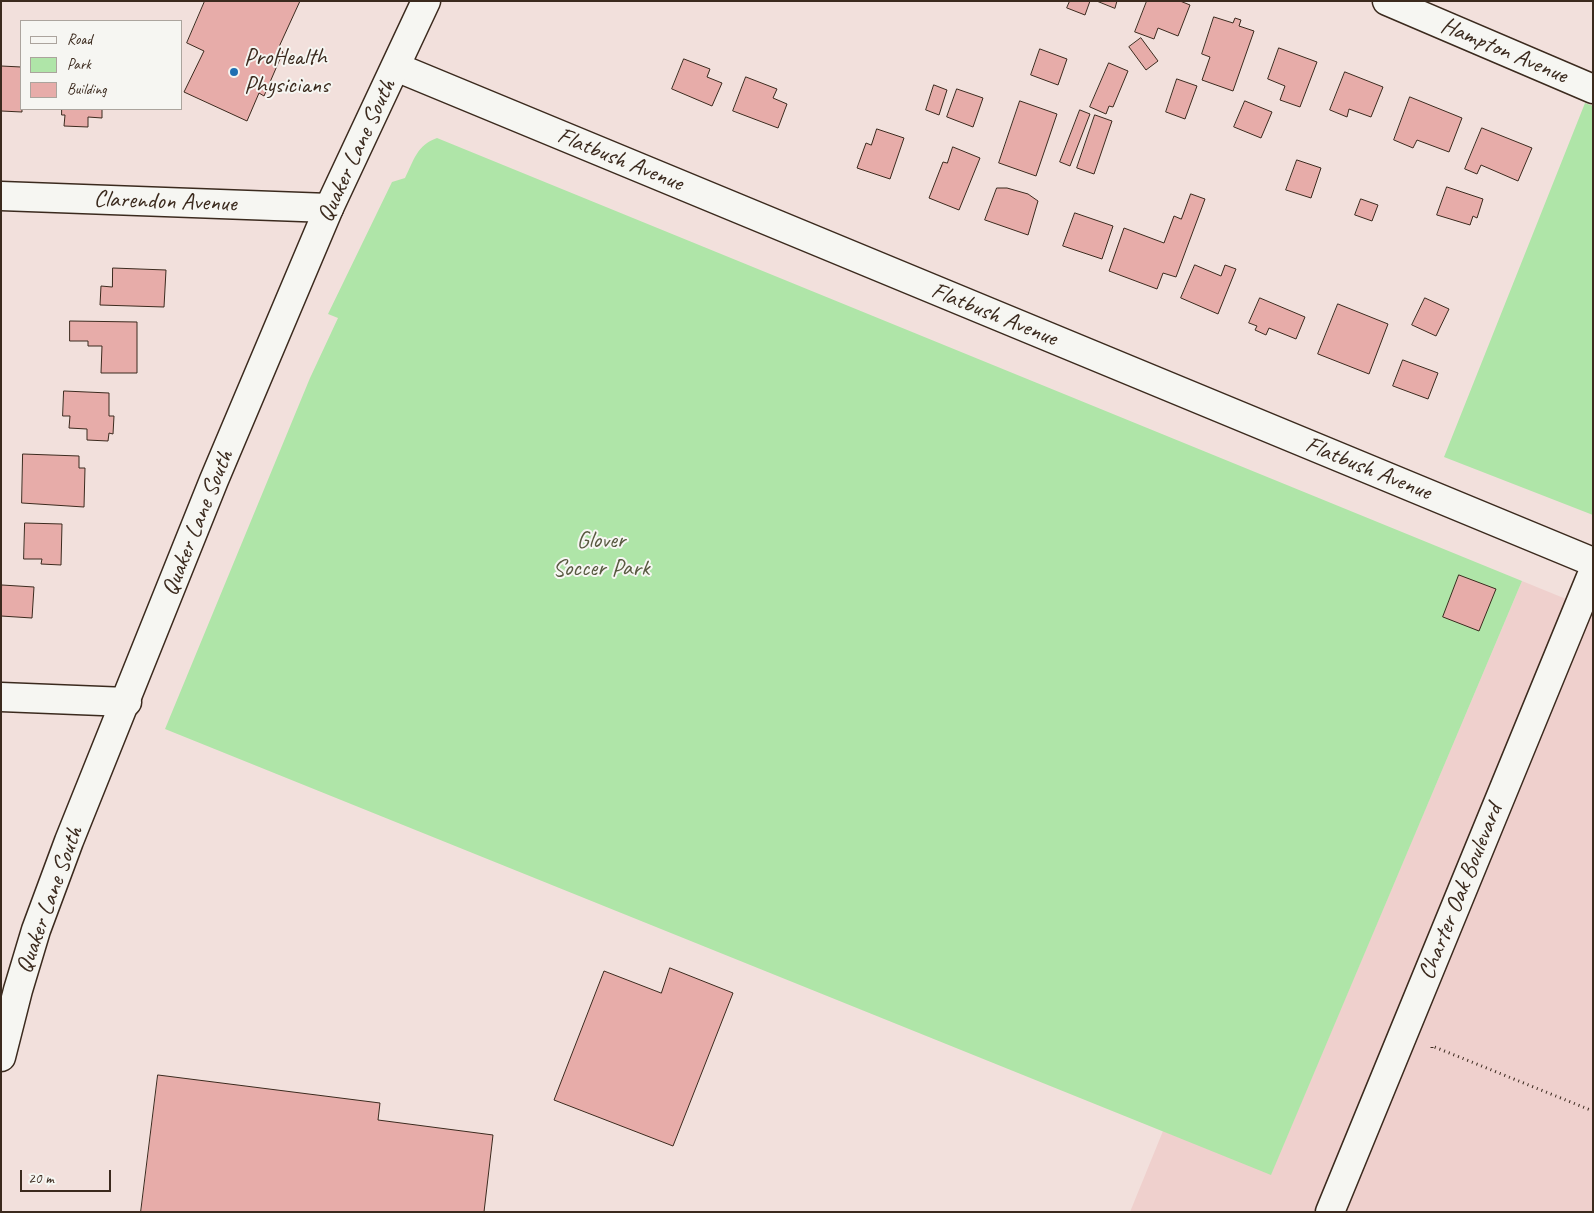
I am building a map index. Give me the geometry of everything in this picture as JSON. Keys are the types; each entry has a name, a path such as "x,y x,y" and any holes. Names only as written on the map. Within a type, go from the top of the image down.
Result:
{"street":[{"name":"Quaker Lane South","path":"1,1057 36,930 69,841 214,480 329,208 426,1"},
{"name":"Hampton Avenue","path":"1387,1 1593,89"},
{"name":"Flatbush Avenue","path":"396,67 1593,562"},
{"name":"Clarendon Avenue","path":"1,196 329,208"},
{"name":"Charter Oak Boulevard","path":"1330,1212 1593,572"},
{"path":"1,697 126,702"}],"path":[{"path":"1432,1046 1593,1110"}],"shaded area":[{"path":"1522,581 1593,610 1593,1212 1130,1212 1163,1131 1271,1174"}],"green space":[{"path":"1585,103 1593,106 1593,515 1444,457"},
{"name":"Glover Soccer Park","path":"437,138 1522,581 1271,1175 165,729 310,378 338,318 328,314 392,182 405,178 420,149"}],"building":[{"name":"ProHealth Physicians","path":"205,1 300,1 278,49 283,52 264,96 259,93 247,121 184,92 204,51 187,43"},
{"path":"1070,1 1090,1 1085,15 1067,8"},
{"path":"1097,1 1117,1 1115,8"},
{"path":"1147,1 1180,1 1190,5 1178,36 1158,28 1154,39 1135,32"},
{"path":"1214,17 1233,23 1235,18 1241,20 1239,26 1254,31 1233,91 1202,80 1210,57 1202,54"},
{"path":"1141,38 1158,61 1146,70 1129,47"},
{"path":"1279,48 1317,62 1300,107 1280,100 1285,86 1268,79"},
{"path":"1040,49 1067,59 1058,85 1031,75"},
{"path":"684,59 710,69 707,77 722,83 712,106 672,89"},
{"path":"1109,63 1128,71 1113,107 1109,106 1106,114 1090,107"},
{"path":"1,66 20,67 20,110 22,112 1,111"},
{"path":"1345,72 1383,87 1371,117 1349,109 1347,117 1330,110"},
{"path":"746,77 777,89 773,98 787,104 778,128 733,111"},
{"path":"1177,79 1197,86 1185,119 1166,112"},
{"path":"934,85 947,90 939,115 926,110"},
{"path":"957,89 983,98 973,127 947,117"},
{"path":"1410,97 1462,118 1449,152 1417,140 1413,148 1394,140"},
{"path":"1020,101 1057,114 1036,176 999,163"},
{"path":"1245,101 1272,112 1261,138 1234,127"},
{"path":"62,110 102,110 102,118 88,117 88,127 64,126 65,115 62,115"},
{"path":"1080,110 1090,114 1070,166 1060,162"},
{"path":"1095,115 1112,121 1094,174 1077,168"},
{"path":"1482,128 1532,148 1518,181 1481,165 1477,174 1465,169"},
{"path":"877,129 904,138 890,179 857,168 866,143 871,145"},
{"path":"953,147 980,158 959,210 929,198 943,162 947,163"},
{"path":"1297,160 1321,168 1311,198 1286,190"},
{"path":"1447,187 1483,199 1477,218 1473,216 1470,225 1437,215"},
{"path":"997,188 1007,188 1028,194 1038,201 1028,235 985,220"},
{"path":"1191,194 1205,199 1176,277 1163,273 1157,289 1109,271 1124,228 1164,243 1174,216 1181,219"},
{"path":"1361,199 1378,205 1372,221 1355,215"},
{"path":"1075,213 1113,226 1102,259 1063,246"},
{"path":"1195,265 1221,276 1225,265 1236,269 1218,314 1181,298"},
{"path":"113,268 166,270 164,307 100,305 101,286 112,287"},
{"path":"1260,298 1305,317 1296,339 1269,328 1266,335 1255,330 1257,326 1249,323"},
{"path":"1425,298 1449,309 1436,336 1412,325"},
{"path":"1338,304 1388,324 1369,374 1318,354"},
{"path":"70,321 137,322 137,373 101,373 102,346 88,346 88,341 70,341"},
{"path":"1403,360 1438,373 1428,399 1393,386"},
{"path":"64,391 109,393 109,416 114,416 113,434 109,433 108,441 87,440 87,429 69,428 70,416 63,416"},
{"path":"23,454 79,456 79,468 85,468 84,507 22,503"},
{"path":"25,523 62,524 61,565 41,564 42,559 24,559"},
{"path":"1459,575 1496,589 1479,631 1443,617"},
{"path":"2,585 34,587 32,618 1,616"},
{"path":"670,968 733,993 673,1146 554,1100 604,971 661,993"},
{"path":"158,1075 380,1103 378,1120 493,1135 484,1212 141,1212"}],"place":[{"name":"ProHealth Physicians","path":"234,72"}]}
